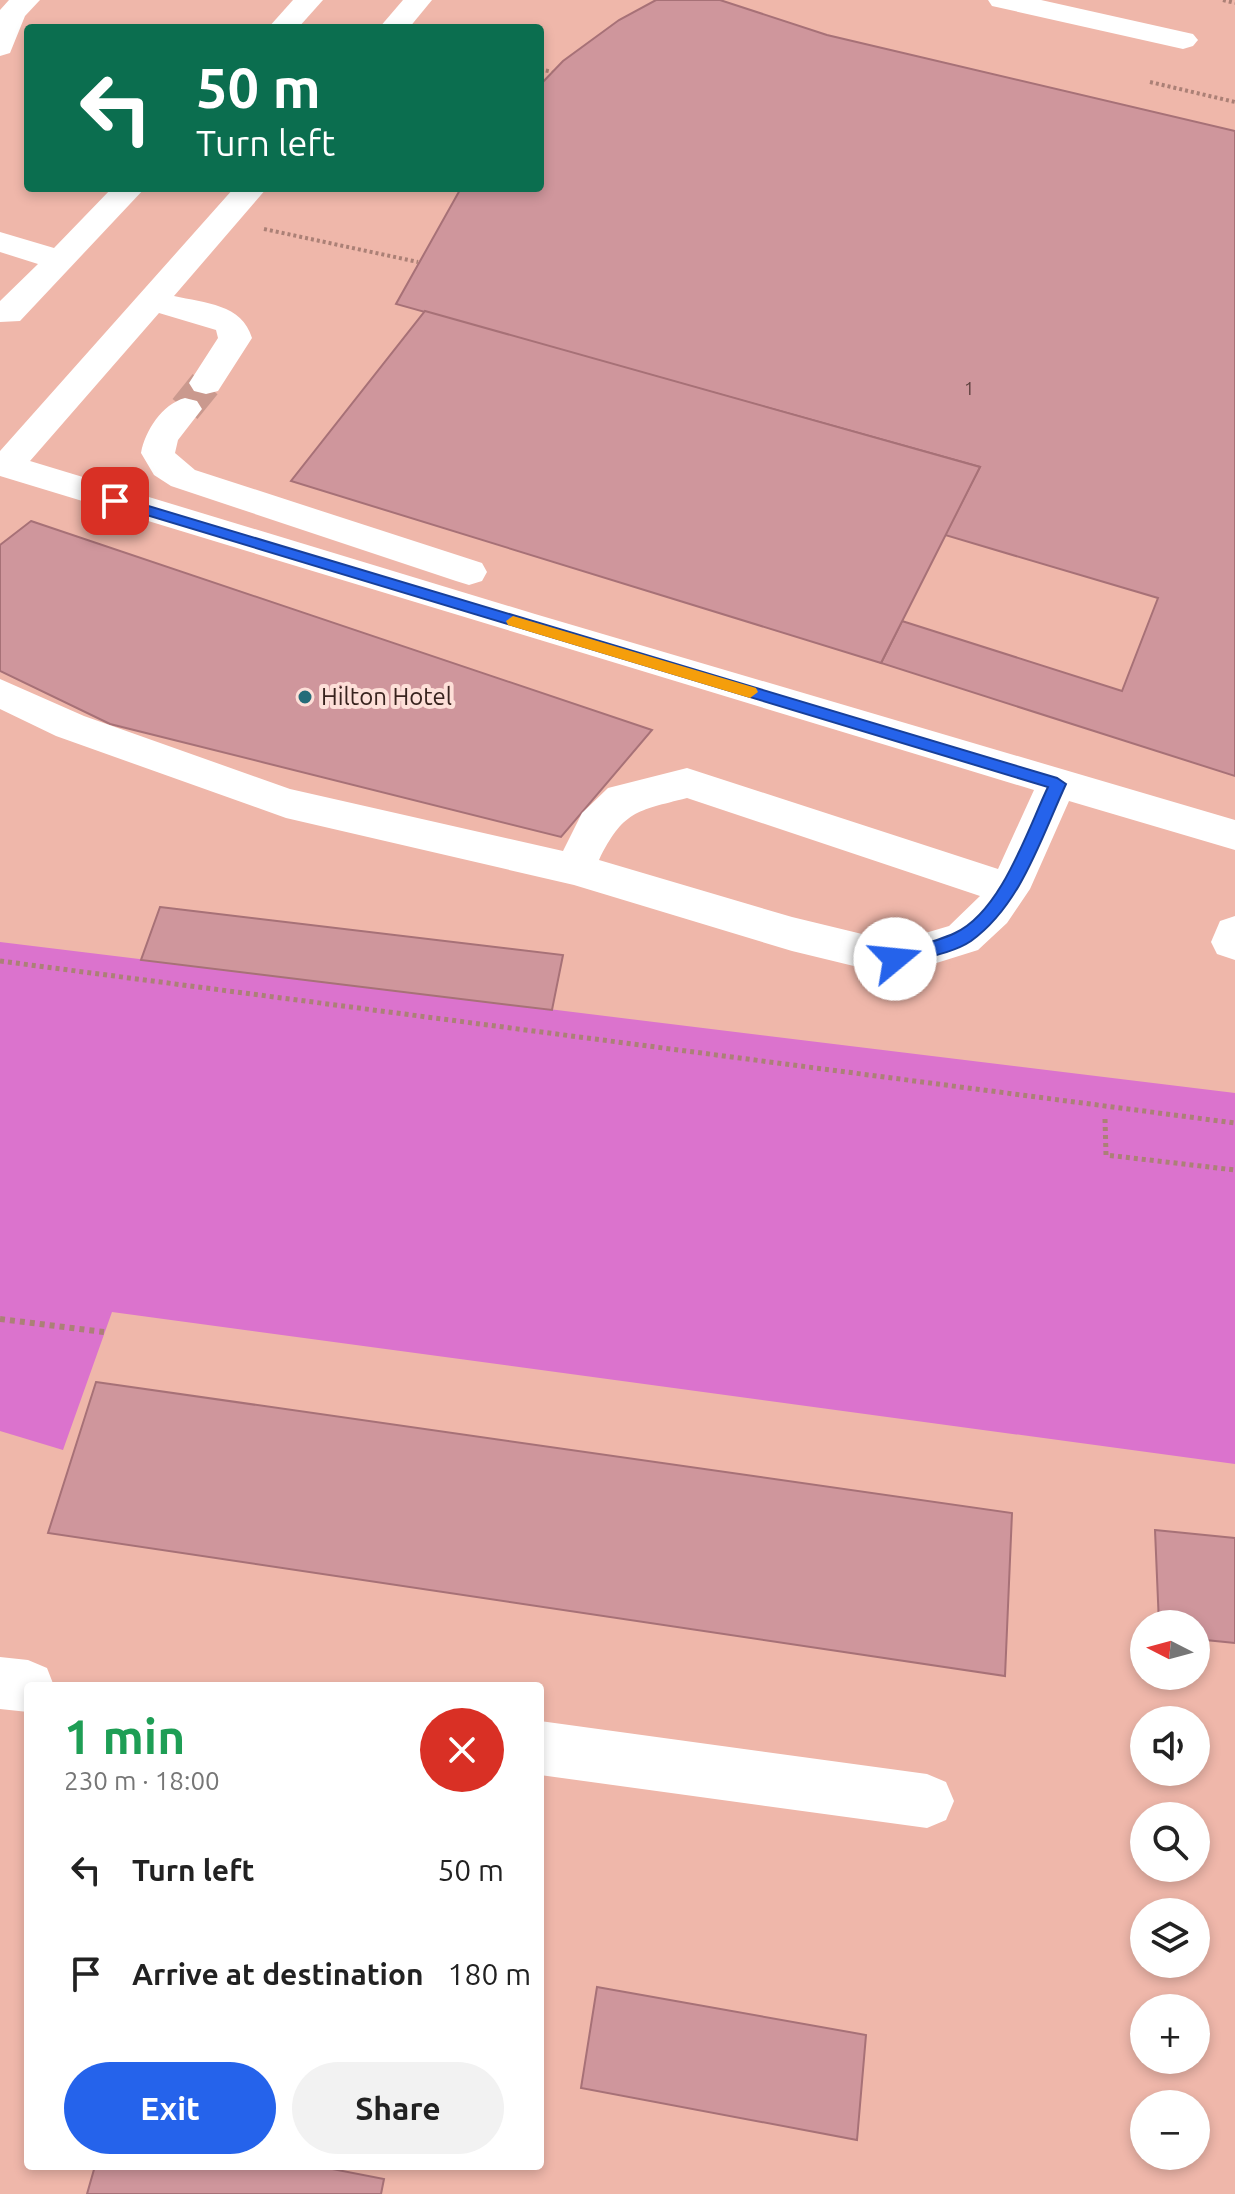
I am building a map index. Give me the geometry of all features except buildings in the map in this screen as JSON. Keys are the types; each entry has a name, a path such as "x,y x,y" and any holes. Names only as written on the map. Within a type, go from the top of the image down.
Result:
{"street":[{"path":"0,47 12,13 26,0"},
{"path":"286,24 309,0"},
{"path":"397,24 418,0"},
{"path":"1002,0 1183,40"},
{"path":"3,316 125,192"},
{"path":"248,192 3,465 1235,835"},
{"path":"0,242 60,260"},
{"path":"152,301 215,316 231,324 235,338 161,438 158,453 166,467 183,478 469,572"},
{"path":"0,693 70,726 286,803 574,869 792,934 895,959 963,938 992,911 1009,889 1057,784"},
{"path":"574,869 596,824 622,799 687,783 1009,889"},
{"path":"1235,933 1232,942 1235,943"},
{"path":"0,1683 24,1686"},
{"path":"544,1749 927,1801"}],"path":[{"path":"1223,0 1235,3"},
{"path":"544,70 552,72"},
{"path":"1150,82 1235,102"},
{"path":"223,220 418,262"},
{"path":"0,961 1235,1123"},
{"path":"1105,1119 1106,1155 1235,1170"},
{"path":"0,1319 104,1332"}],"shaded area":[{"path":"0,942 1235,1093 1235,1464 112,1312 63,1450 0,1431"}],"tunnel":[{"path":"185,409 206,383"}],"slow traffic":[{"path":"513,621 750,692"}],"place":[{"name":"Hilton Hotel","path":"305,697"}],"route":[{"path":"115,501 1057,784 1009,889 992,911 963,938 895,959"}]}
